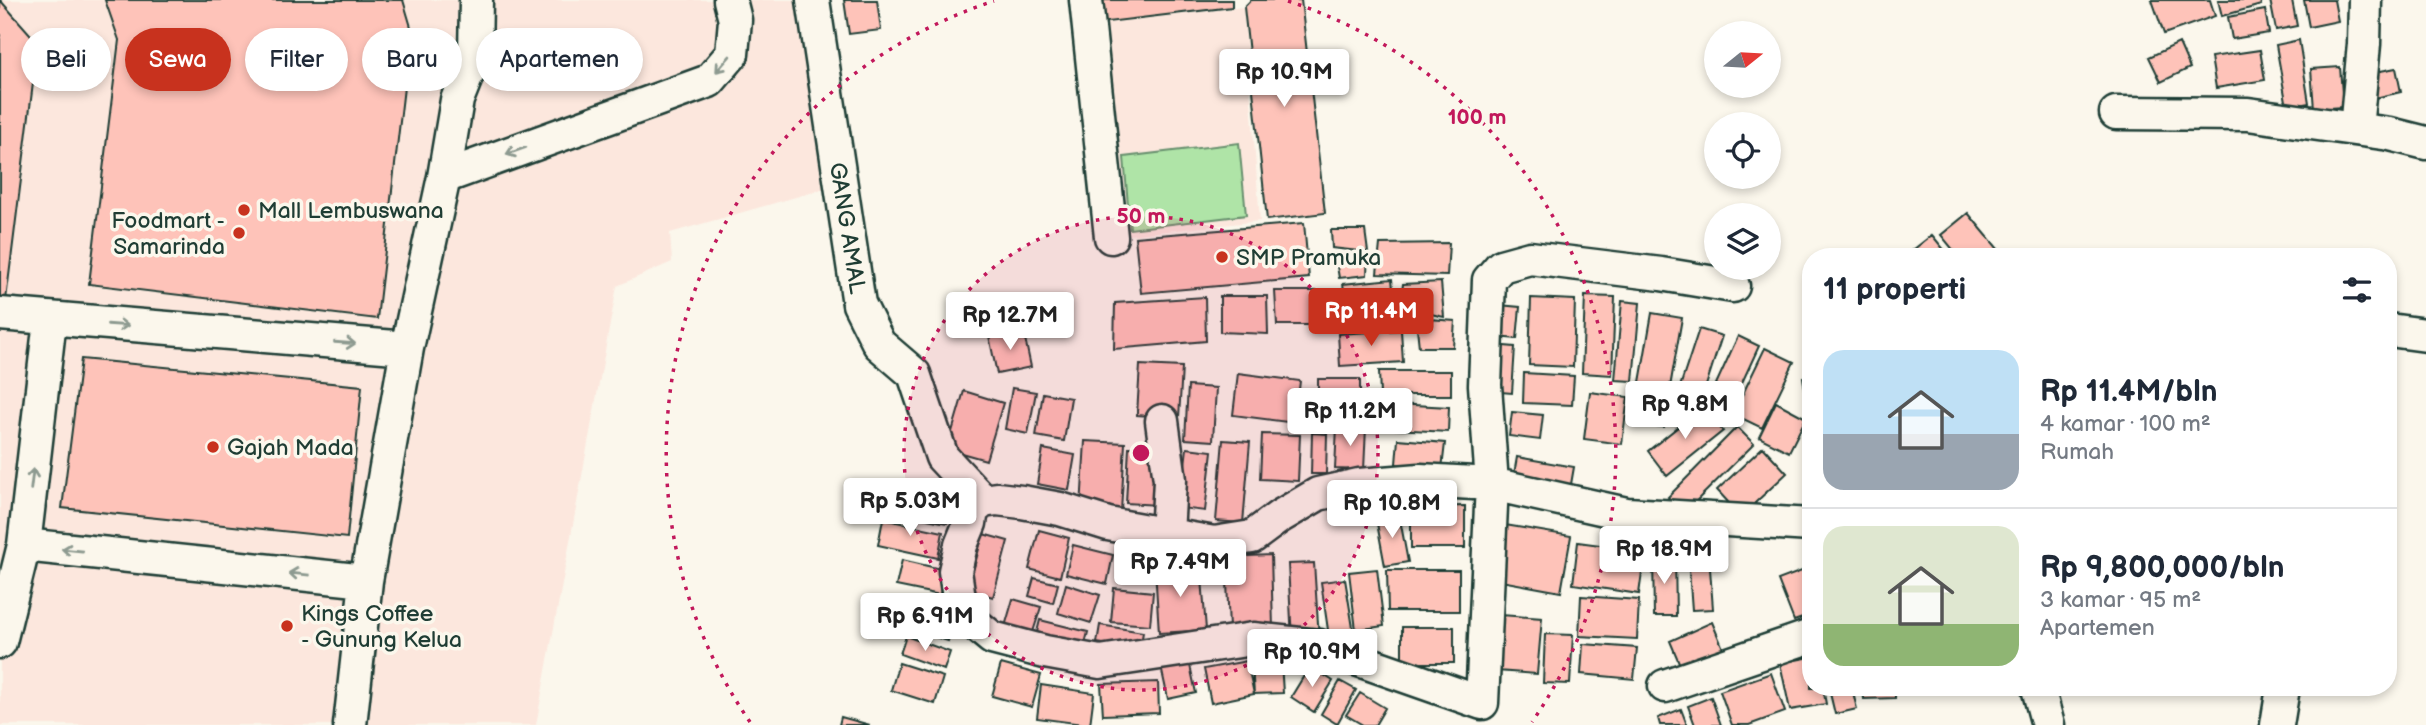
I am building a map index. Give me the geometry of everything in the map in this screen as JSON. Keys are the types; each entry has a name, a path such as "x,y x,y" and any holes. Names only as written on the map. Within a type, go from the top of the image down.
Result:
{"street":[{"path":"444,177 709,81 732,54 735,20 730,0"},
{"name":"GANG AMAL","path":"813,0 859,304 879,344 914,374 942,457 983,501"},
{"path":"1086,0 1111,237"},
{"path":"2356,128 2365,0"},
{"path":"350,725 366,581 407,348 444,177 457,100 475,55 485,3"},
{"path":"2116,113 2248,114 2356,128 2426,143"},
{"path":"1732,286 1661,274 1530,258 1501,266 1489,280 1485,385 1492,484 1482,703 1319,646 1253,639 1100,662 1045,652 992,638 969,619 959,597 955,571 972,510 983,501 997,499 1060,509 1108,524 1214,543 1252,537 1318,494 1359,485 1420,480 1492,484 1627,514 1802,524"},
{"path":"0,314 407,348"},
{"path":"0,642 24,545 50,320"},
{"path":"2397,331 2426,335"},
{"path":"1162,421 1170,480 1167,535"},
{"path":"24,545 366,581"},
{"path":"1665,686 1802,639"},
{"path":"2040,696 2048,725"},
{"path":"2277,725 2282,696"}],"shaded area":[{"path":"0,0 823,0 848,182 670,233 672,262 617,286 536,725 0,725"},
{"path":"1244,7 1260,221 1110,237 1091,24"}],"green space":[{"path":"1239,143 1246,215 1130,229 1124,157"}],"building":[{"path":"0,0 25,28 21,28 21,91 32,91 5,308 0,307"},
{"name":"Mall Lembuswana","path":"105,0 403,0 411,28 362,28 362,91 404,91 377,319 89,284 119,40"},
{"path":"844,0 877,0 881,30 849,34"},
{"path":"1089,0 1232,0 1232,7 1091,24"},
{"path":"1251,0 1301,0 1325,213 1267,220 1244,7"},
{"path":"2152,0 2210,0 2215,16 2164,34"},
{"path":"2218,0 2260,0 2261,5 2222,16"},
{"path":"2270,0 2292,0 2297,26 2276,30"},
{"path":"2304,0 2334,0 2338,21 2309,27"},
{"path":"2265,10 2269,33 2232,39 2228,17"},
{"path":"2299,40 2309,103 2287,107 2276,45"},
{"path":"2179,43 2190,68 2161,82 2149,57"},
{"path":"2260,50 2265,80 2216,88 2211,57"},
{"path":"2340,67 2343,107 2314,109 2311,69"},
{"path":"2396,68 2401,92 2375,98 2370,73"},
{"path":"1968,213 1997,248 1952,248 1941,235"},
{"name":"SMP Pramuka","path":"1304,223 1309,278 1141,293 1135,237"},
{"path":"1331,230 1365,230 1368,252 1332,248"},
{"path":"1932,235 1943,248 1915,248"},
{"path":"1449,243 1447,276 1377,274 1380,244"},
{"path":"1368,252 1367,275 1339,278 1335,255"},
{"path":"1392,279 1396,317 1348,315 1343,284"},
{"path":"1441,282 1444,317 1400,307 1403,284"},
{"path":"1275,291 1326,291 1334,325 1277,325"},
{"path":"1220,296 1267,296 1268,334 1220,332"},
{"path":"1585,296 1615,297 1612,375 1582,373"},
{"path":"1205,297 1206,341 1114,349 1115,303"},
{"path":"1531,298 1575,300 1573,367 1529,365"},
{"path":"1622,301 1640,303 1633,381 1615,380"},
{"path":"1499,305 1520,307 1517,339 1496,337"},
{"path":"1652,313 1682,318 1669,393 1639,388"},
{"path":"1416,318 1455,321 1453,347 1419,347"},
{"path":"1023,329 1031,367 997,374 989,336"},
{"path":"1699,329 1722,336 1703,395 1680,387"},
{"path":"1401,330 1403,362 1340,366 1338,334"},
{"path":"1738,336 1759,346 1728,413 1707,404"},
{"path":"1492,345 1515,347 1512,393 1489,391"},
{"path":"1765,348 1794,362 1762,428 1733,414"},
{"name":"Gajah Mada","path":"81,359 362,386 347,538 62,508"},
{"path":"1140,365 1182,367 1179,418 1137,415"},
{"path":"1379,371 1451,371 1451,395 1380,395"},
{"path":"1238,373 1300,381 1295,423 1233,415"},
{"path":"1524,373 1574,376 1572,405 1523,403"},
{"path":"1318,379 1360,379 1360,415 1318,415"},
{"path":"1188,386 1216,388 1213,441 1185,439"},
{"path":"1012,388 1036,392 1028,434 1005,429"},
{"path":"964,391 1003,403 986,460 947,449"},
{"path":"1590,392 1628,397 1622,444 1584,439"},
{"path":"1043,393 1071,398 1064,441 1036,436"},
{"path":"1637,399 1666,402 1664,427 1635,424"},
{"path":"1776,402 1802,416 1802,426 1789,452 1759,437"},
{"path":"1377,403 1449,407 1448,432 1376,428"},
{"path":"1703,407 1723,431 1667,476 1648,451"},
{"path":"1512,412 1543,415 1540,440 1509,436"},
{"path":"1337,426 1366,427 1364,470 1335,469"},
{"path":"1737,427 1754,444 1684,513 1668,497"},
{"path":"1312,433 1327,434 1326,474 1311,474"},
{"path":"1262,434 1300,435 1298,481 1260,479"},
{"path":"1398,439 1445,443 1442,469 1396,464"},
{"path":"1223,440 1250,442 1243,523 1216,521"},
{"path":"1085,441 1125,443 1121,511 1081,508"},
{"path":"1129,447 1162,449 1158,505 1126,503"},
{"path":"1763,447 1787,473 1741,516 1717,490"},
{"path":"1187,448 1212,451 1205,511 1180,508"},
{"path":"1043,449 1075,455 1069,490 1037,484"},
{"path":"1517,457 1574,467 1570,490 1513,480"},
{"path":"894,483 952,495 947,523 888,511"},
{"path":"1465,506 1465,548 1411,548 1411,507"},
{"path":"1399,514 1408,562 1385,566 1376,518"},
{"path":"883,519 943,532 938,558 878,545"},
{"path":"1499,524 1571,536 1561,592 1490,579"},
{"path":"1039,530 1069,538 1060,577 1029,569"},
{"path":"983,534 1008,541 993,597 968,590"},
{"path":"1578,542 1645,551 1639,594 1573,584"},
{"path":"1073,545 1113,555 1107,584 1066,574"},
{"path":"1271,555 1273,628 1229,629 1226,557"},
{"path":"1653,555 1675,555 1676,616 1654,616"},
{"path":"1709,555 1713,609 1692,610 1688,556"},
{"path":"902,560 945,570 940,595 896,586"},
{"path":"1314,563 1319,639 1292,640 1288,564"},
{"path":"1201,565 1206,630 1159,633 1155,568"},
{"path":"1377,569 1384,626 1356,630 1349,572"},
{"path":"1387,570 1459,570 1459,611 1388,611"},
{"path":"1802,571 1802,618 1794,621 1778,580"},
{"path":"1034,578 1058,584 1053,603 1029,596"},
{"path":"1345,579 1354,634 1329,637 1321,582"},
{"path":"1066,584 1100,595 1091,623 1058,613"},
{"path":"1114,588 1153,592 1150,625 1111,622"},
{"path":"1581,596 1639,600 1637,639 1579,636"},
{"path":"1013,599 1041,607 1031,638 1004,630"},
{"path":"912,600 956,614 948,641 903,627"},
{"path":"1501,615 1542,618 1537,674 1497,671"},
{"path":"1040,620 1088,632 1083,652 1035,640"},
{"path":"1712,622 1725,653 1683,672 1670,641"},
{"path":"1100,625 1143,632 1140,650 1097,643"},
{"path":"1402,627 1454,627 1454,663 1402,663"},
{"path":"1545,634 1573,635 1570,684 1543,683"},
{"path":"906,636 950,652 944,670 900,654"},
{"path":"1583,644 1637,648 1634,679 1581,674"},
{"path":"1188,656 1196,693 1168,699 1160,662"},
{"path":"1802,659 1802,696 1824,696 1826,704 1790,710 1780,663"},
{"path":"1247,661 1254,694 1211,703 1204,669"},
{"path":"1281,662 1283,693 1254,694 1252,664"},
{"path":"899,663 943,677 935,704 891,690"},
{"path":"1001,664 1041,675 1032,707 992,696"},
{"path":"1310,666 1333,681 1314,712 1291,697"},
{"path":"1771,673 1785,712 1749,725 1732,725 1720,691"},
{"path":"1340,681 1356,690 1337,724 1321,714"},
{"path":"1158,682 1159,713 1103,715 1101,684"},
{"path":"1041,685 1094,693 1090,725 1037,718"},
{"path":"1360,693 1385,708 1375,725 1363,725 1346,715"},
{"path":"1831,696 1854,696 1857,709 1835,714"},
{"path":"1864,696 1895,696 1895,698 1864,699"},
{"path":"1711,697 1721,725 1695,725 1688,706"},
{"path":"1681,709 1687,725 1660,725 1658,718"},
{"path":"841,717 870,725 839,725"}],"place":[{"name":"Mall Lembuswana","path":"244,210"},
{"name":"Foodmart - Samarinda","path":"239,233"},
{"name":"SMP Pramuka","path":"1222,257"},
{"name":"Gajah Mada","path":"213,447"},
{"name":"Kings Coffee - Gunung Kelua","path":"287,626"}]}
